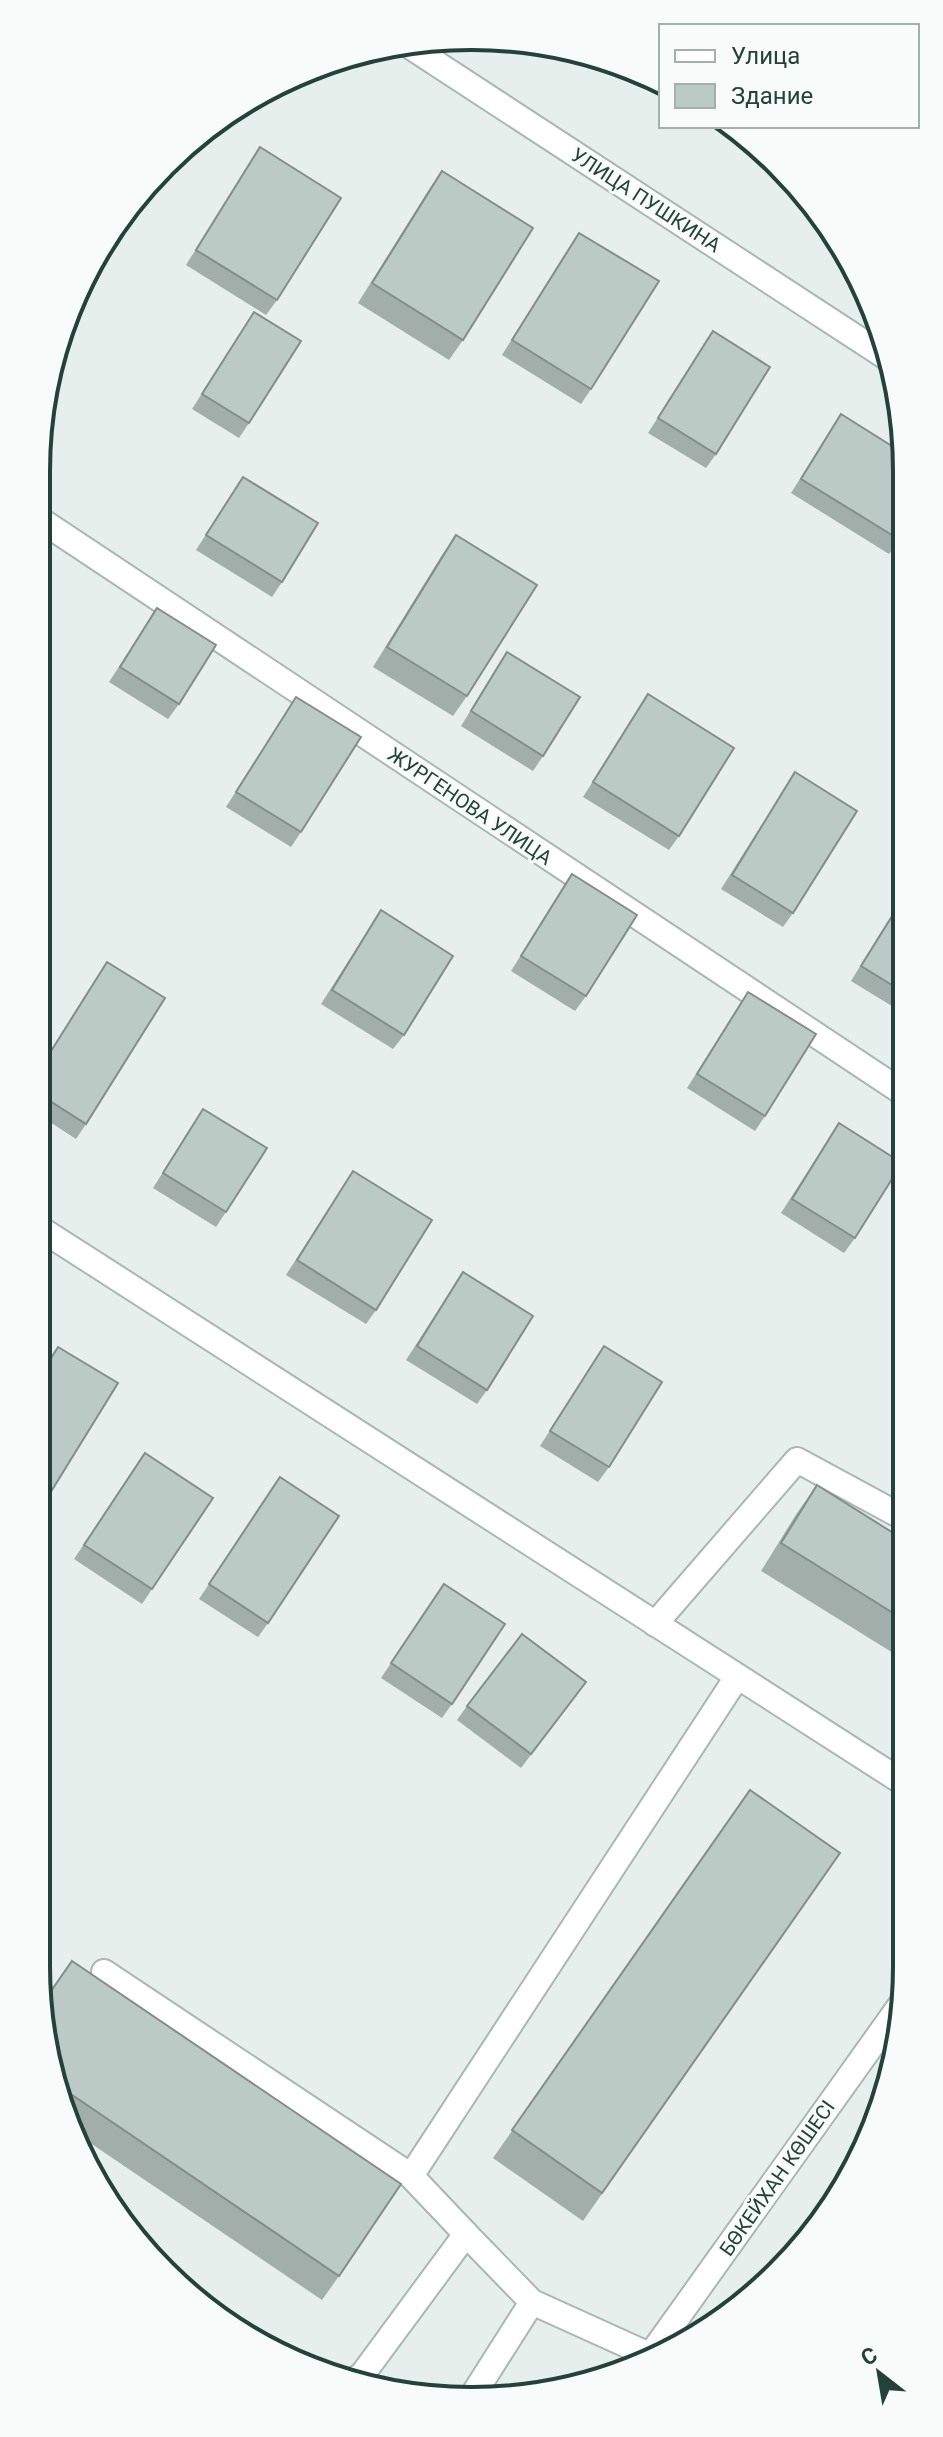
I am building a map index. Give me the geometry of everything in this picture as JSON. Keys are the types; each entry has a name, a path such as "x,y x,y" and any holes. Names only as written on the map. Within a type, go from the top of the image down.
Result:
{"street":[{"name":"УЛИЦА ПУШКИНА","path":"421,53 875,350"},
{"name":"ЖУРГЕНОВА УЛИЦА","path":"50,526 893,1086"},
{"path":"50,1235 893,1776"},
{"path":"655,1624 797,1460 893,1512"},
{"path":"411,2176 737,1677"},
{"path":"104,1972 411,2176 532,2302 643,2351"},
{"name":"БӨКЕЙХАН КӨШЕСІ","path":"657,2345 889,2021"},
{"path":"363,2373 466,2234"},
{"path":"478,2387 532,2302"}],"building":[{"path":"260,147 341,198 277,300 196,250"},
{"path":"442,171 533,228 463,340 372,283"},
{"path":"579,233 659,281 591,389 512,340"},
{"path":"254,312 301,341 249,423 202,394"},
{"path":"713,331 770,367 716,454 658,418"},
{"path":"841,414 892,446 893,536 801,479"},
{"path":"243,477 318,523 282,582 206,535"},
{"path":"456,535 537,585 467,696 387,647"},
{"path":"157,608 216,645 179,704 120,667"},
{"path":"507,652 580,697 543,756 471,711"},
{"path":"648,694 734,748 679,836 593,782"},
{"path":"296,697 361,737 301,832 236,792"},
{"path":"795,772 857,811 793,913 732,875"},
{"path":"572,874 637,915 586,996 521,956"},
{"path":"381,910 453,956 404,1035 332,990"},
{"path":"893,915 893,986 861,966"},
{"path":"107,962 165,998 86,1124 50,1101 50,1053"},
{"path":"748,992 816,1034 765,1116 697,1074"},
{"path":"203,1109 267,1148 226,1212 163,1173"},
{"path":"839,1123 893,1157 893,1177 855,1238 792,1199"},
{"path":"353,1171 432,1220 376,1310 297,1260"},
{"path":"463,1272 533,1316 487,1390 417,1346"},
{"path":"604,1346 662,1382 609,1467 550,1431"},
{"path":"58,1347 118,1383 50,1493 50,1360"},
{"path":"145,1453 213,1498 152,1589 84,1545"},
{"path":"280,1477 339,1516 268,1623 209,1584"},
{"path":"817,1485 893,1533 893,1613 781,1543"},
{"path":"444,1584 505,1624 452,1704 391,1663"},
{"path":"522,1634 586,1682 531,1754 467,1706"},
{"path":"750,1790 840,1853 602,2193 512,2130"},
{"path":"72,1961 401,2184 339,2276 70,2093 58,2048 51,1991"}]}
